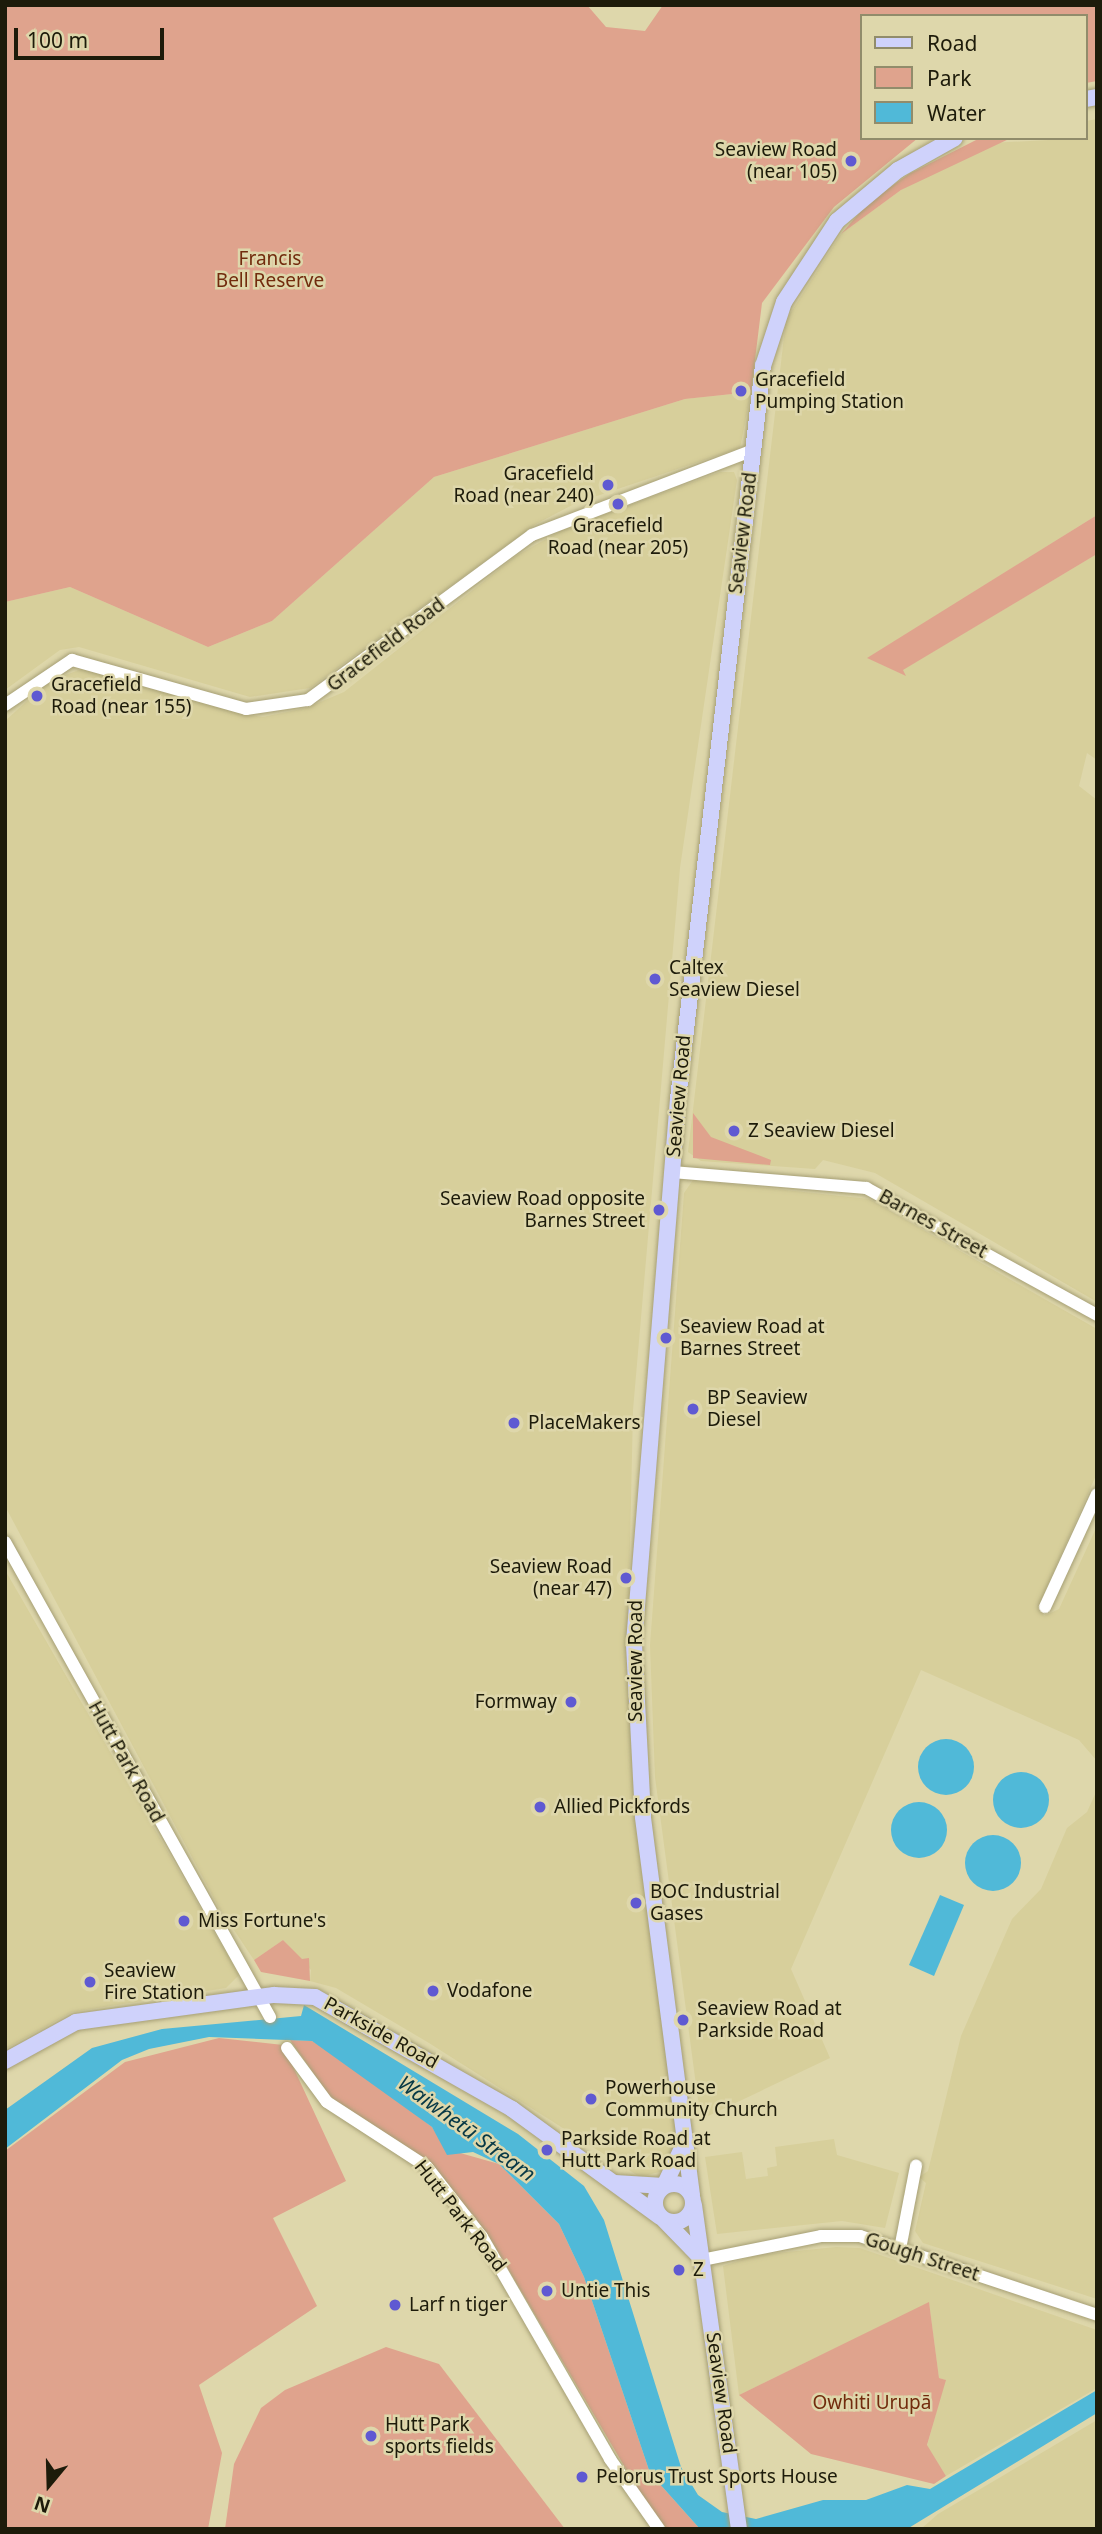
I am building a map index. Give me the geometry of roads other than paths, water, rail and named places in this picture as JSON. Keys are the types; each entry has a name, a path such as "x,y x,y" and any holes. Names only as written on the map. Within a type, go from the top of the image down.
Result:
{"main road":[{"name":"Seaview Road","path":"739,2529 643,1816 634,1685 671,1172 767,347 816,248 883,180 952,140"},
{"name":"Parkside Road","path":"5,2061 76,2022 261,1996 295,1994 327,2001 512,2109 608,2182 662,2218"},
{"path":"686,2136 664,2186 655,2199 662,2218 701,2259"},
{"path":"608,2182 681,2185 693,2200 680,2222 662,2218"}],"street":[{"name":"Gracefield Road","path":"5,705 72,660 246,709 308,700 532,535 754,450"},
{"name":"Barnes Street","path":"671,1172 866,1188 1097,1315"},
{"path":"1045,1607 1097,1494"},
{"name":"Hutt Park Road","path":"5,1542 261,1996 270,2017"},
{"name":"Hutt Park Road","path":"287,2048 327,2102 427,2167 482,2237 610,2459 659,2529"},
{"path":"900,2249 916,2166"},
{"name":"Gough Street","path":"701,2259 842,2234 900,2249 1097,2315"}],"water":[{"path":"940,1739 952,1739 962,1743 970,1751 974,1767 970,1783 962,1791 952,1795 940,1795 930,1791 922,1783 918,1773 918,1761 922,1751 930,1743"},
{"path":"1015,1772 1027,1772 1037,1776 1045,1784 1049,1800 1045,1816 1037,1824 1027,1828 1015,1828 1005,1824 997,1816 993,1806 993,1794 997,1784 1005,1776"},
{"path":"913,1802 925,1802 935,1806 943,1814 947,1830 943,1846 935,1854 925,1858 913,1858 903,1854 895,1846 891,1836 891,1824 895,1814 903,1806"},
{"path":"987,1835 999,1835 1009,1839 1017,1847 1021,1863 1017,1879 1009,1887 999,1891 987,1891 977,1887 969,1879 965,1869 965,1857 969,1847 977,1839"},
{"path":"940,1895 964,1905 934,1976 909,1965"},
{"name":"Waiwhetū Stream","path":"304,2005 518,2134 584,2186 604,2220 681,2467 698,2495 722,2512 756,2519 823,2500 866,2500 907,2485 930,2489 1097,2390 1097,2413 907,2529 700,2529 650,2473 584,2277 559,2224 499,2164 473,2152 447,2155 432,2127 312,2041 209,2037 149,2049 122,2060 5,2149 5,2110 92,2048 162,2029 301,2016"}],"place":[{"name":"Seaview Road (near 105)","path":"851,161"},
{"name":"Gracefield Pumping Station","path":"741,391"},
{"name":"Gracefield Road (near 240)","path":"608,485"},
{"name":"Gracefield Road (near 205)","path":"618,504"},
{"name":"Gracefield Road (near 155)","path":"37,696"},
{"name":"Caltex Seaview Diesel","path":"655,979"},
{"name":"Z Seaview Diesel","path":"734,1131"},
{"name":"Seaview Road opposite Barnes Street","path":"659,1210"},
{"name":"Seaview Road at Barnes Street","path":"666,1338"},
{"name":"BP Seaview Diesel","path":"693,1409"},
{"name":"PlaceMakers","path":"514,1423"},
{"name":"Seaview Road (near 47)","path":"626,1578"},
{"name":"Formway","path":"571,1702"},
{"name":"Allied Pickfords","path":"540,1807"},
{"name":"BOC Industrial Gases","path":"636,1903"},
{"name":"Miss Fortune's","path":"184,1921"},
{"name":"Seaview Fire Station","path":"90,1982"},
{"name":"Vodafone","path":"433,1991"},
{"name":"Seaview Road at Parkside Road","path":"683,2020"},
{"name":"Powerhouse Community Church","path":"591,2099"},
{"name":"Parkside Road at Hutt Park Road","path":"547,2150"},
{"name":"Z","path":"679,2270"},
{"name":"Untie This","path":"547,2291"},
{"name":"Larf n tiger","path":"395,2305"},
{"name":"Hutt Park sports fields","path":"371,2436"},
{"name":"Pelorus Trust Sports House","path":"582,2477"}],"park label":[{"name":"Francis Bell Reserve","path":"270,270"},
{"name":"Owhiti Urupā","path":"872,2403"}]}
